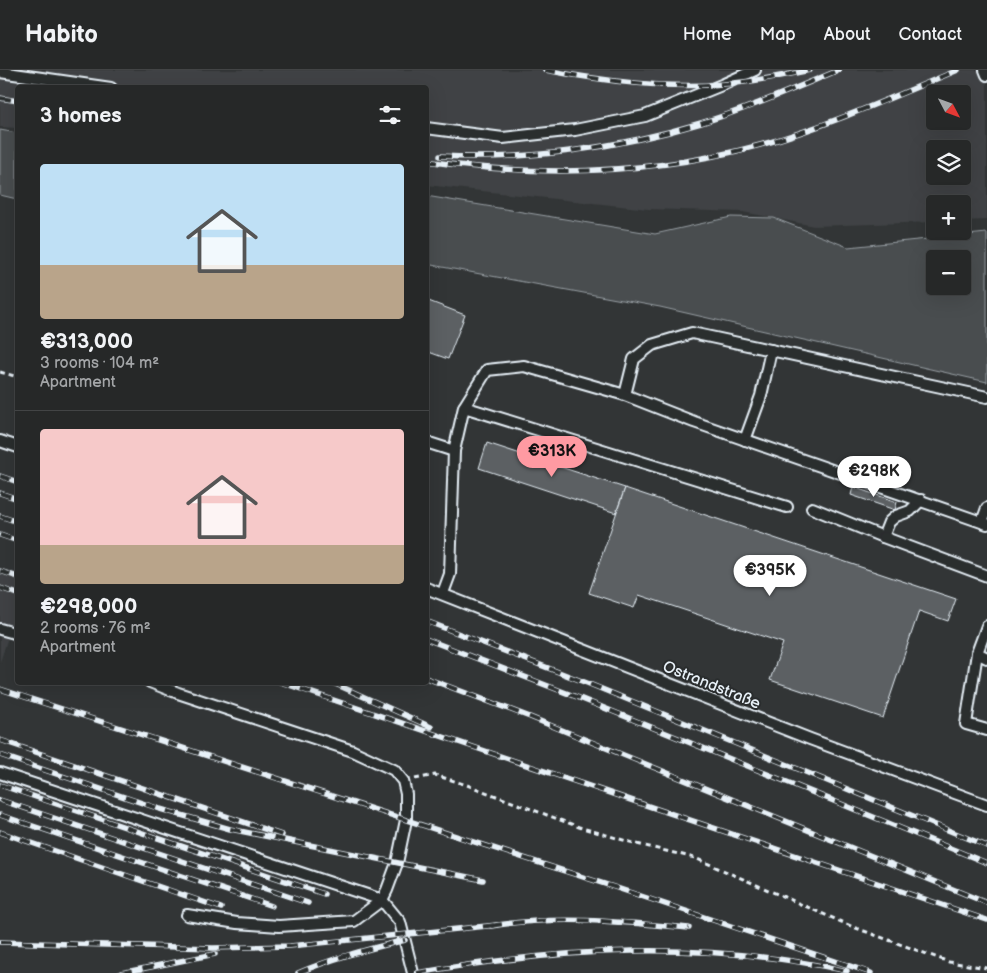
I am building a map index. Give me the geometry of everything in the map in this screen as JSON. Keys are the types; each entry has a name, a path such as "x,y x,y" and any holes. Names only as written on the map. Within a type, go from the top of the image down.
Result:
{"lane":[{"path":"429,128 503,138 575,130 645,116 754,70"},
{"path":"985,70 987,75"},
{"path":"0,72 90,85"},
{"path":"625,395 634,359 652,345 692,333 987,397"},
{"path":"745,440 760,396 771,350"},
{"path":"443,593 450,574 454,451 464,407 487,370 524,366 625,395 694,422 985,523 987,508"},
{"path":"464,407 787,507"},
{"path":"0,441 15,446"},
{"path":"429,443 454,451"},
{"path":"883,537 889,522 896,516 910,511 921,500"},
{"path":"812,508 987,576"},
{"name":"Ostrandstraße","path":"429,589 810,739 987,805"},
{"path":"987,626 977,653 966,724 987,730"},
{"path":"0,629 15,633"},
{"path":"977,653 987,658"},
{"path":"158,685 353,751 394,770 403,780 406,794 406,820 397,863 382,900 354,921 317,925 279,926 237,923 187,915"},
{"path":"0,773 382,900 400,922 413,973"}],"path":[{"path":"0,372 15,376"},
{"path":"403,780 435,775 579,827 637,844 696,858 853,927 949,962 987,968"}],"shaded area":[{"path":"0,70 987,70 987,220 971,221 971,195 926,195 926,222 814,226 743,212 648,209 429,185 429,85 15,85 15,128 0,127"},
{"path":"0,130 15,133 15,199 0,195"},
{"path":"429,196 655,234 731,217 774,218 848,247 926,239 971,240 971,235 987,233 987,382 660,307 429,265"},
{"path":"0,568 15,572 15,616 0,662"}],"building":[{"path":"429,301 465,315 448,359 429,352"},
{"path":"487,443 625,488 616,513 479,468"},
{"path":"853,487 897,502 895,510 851,495"},
{"path":"625,488 956,599 948,621 919,611 883,718 770,680 783,643 639,595 634,608 589,593"}],"railway":[{"path":"545,70 589,78 657,85 702,85 746,82 810,70"},
{"path":"440,156 506,156 572,151 670,132 736,111 839,70"},
{"path":"429,161 468,166 552,171 636,167 719,155 760,145 810,129 958,70"},
{"path":"0,98 15,100"},
{"path":"0,476 15,481"},
{"path":"0,493 15,498"},
{"path":"0,516 15,521"},
{"path":"0,535 15,540"},
{"path":"0,571 15,576"},
{"path":"0,588 15,593"},
{"path":"429,622 587,683 987,846"},
{"path":"429,640 582,699 987,863"},
{"path":"429,679 530,717 987,903"},
{"path":"289,685 987,920"},
{"path":"338,685 431,727"},
{"path":"0,689 614,887 871,973"},
{"path":"0,740 282,835"},
{"path":"0,755 160,809 230,829 483,880"},
{"path":"0,785 324,894"},
{"path":"0,800 308,903"},
{"path":"0,815 272,906"},
{"path":"0,832 221,908"},
{"path":"491,926 565,920 689,928"},
{"path":"0,942 213,948 290,946 497,925"},
{"path":"298,973 337,958 405,940"},
{"path":"417,973 525,958 578,953 632,951 686,951 740,955 794,961 847,971"},
{"path":"121,973 215,954"}]}
